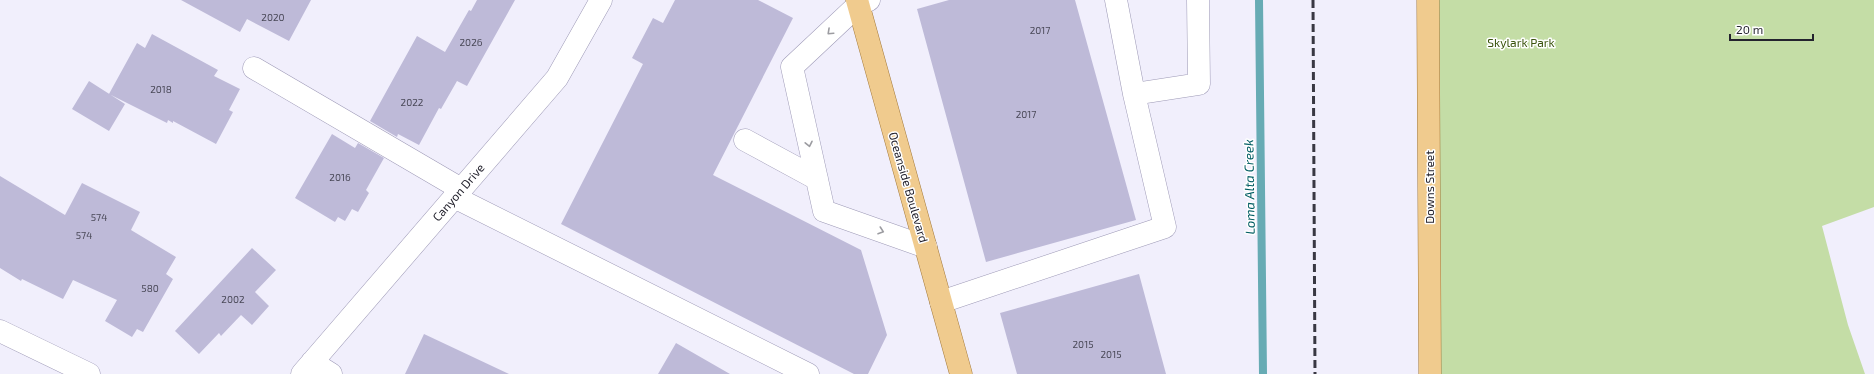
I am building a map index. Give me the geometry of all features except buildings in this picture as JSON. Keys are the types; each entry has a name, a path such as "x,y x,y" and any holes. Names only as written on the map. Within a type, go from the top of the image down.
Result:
{"main road":[{"name":"Downs Street","path":"1428,0 1430,374"},
{"name":"Oceanside Boulevard","path":"861,2 961,374"}],"street":[{"name":"Canyon Drive","path":"307,368 557,78 601,0"},
{"path":"941,302 1165,227 1134,94 1116,0"},
{"path":"1134,94 1200,84 1198,0"},
{"path":"861,2 792,67 824,211 926,247"},
{"path":"254,68 457,193 808,374"},
{"path":"745,140 817,179"},
{"path":"0,330 89,374"},
{"path":"307,368 331,374"}],"green space":[{"name":"Skylark Park","path":"1428,0 1874,0 1874,207 1822,226 1848,325 1865,374 1430,374"}],"waterway":[{"name":"Loma Alta Creek","path":"1259,0 1263,374"}],"railway":[{"path":"1313,0 1315,374"}]}
